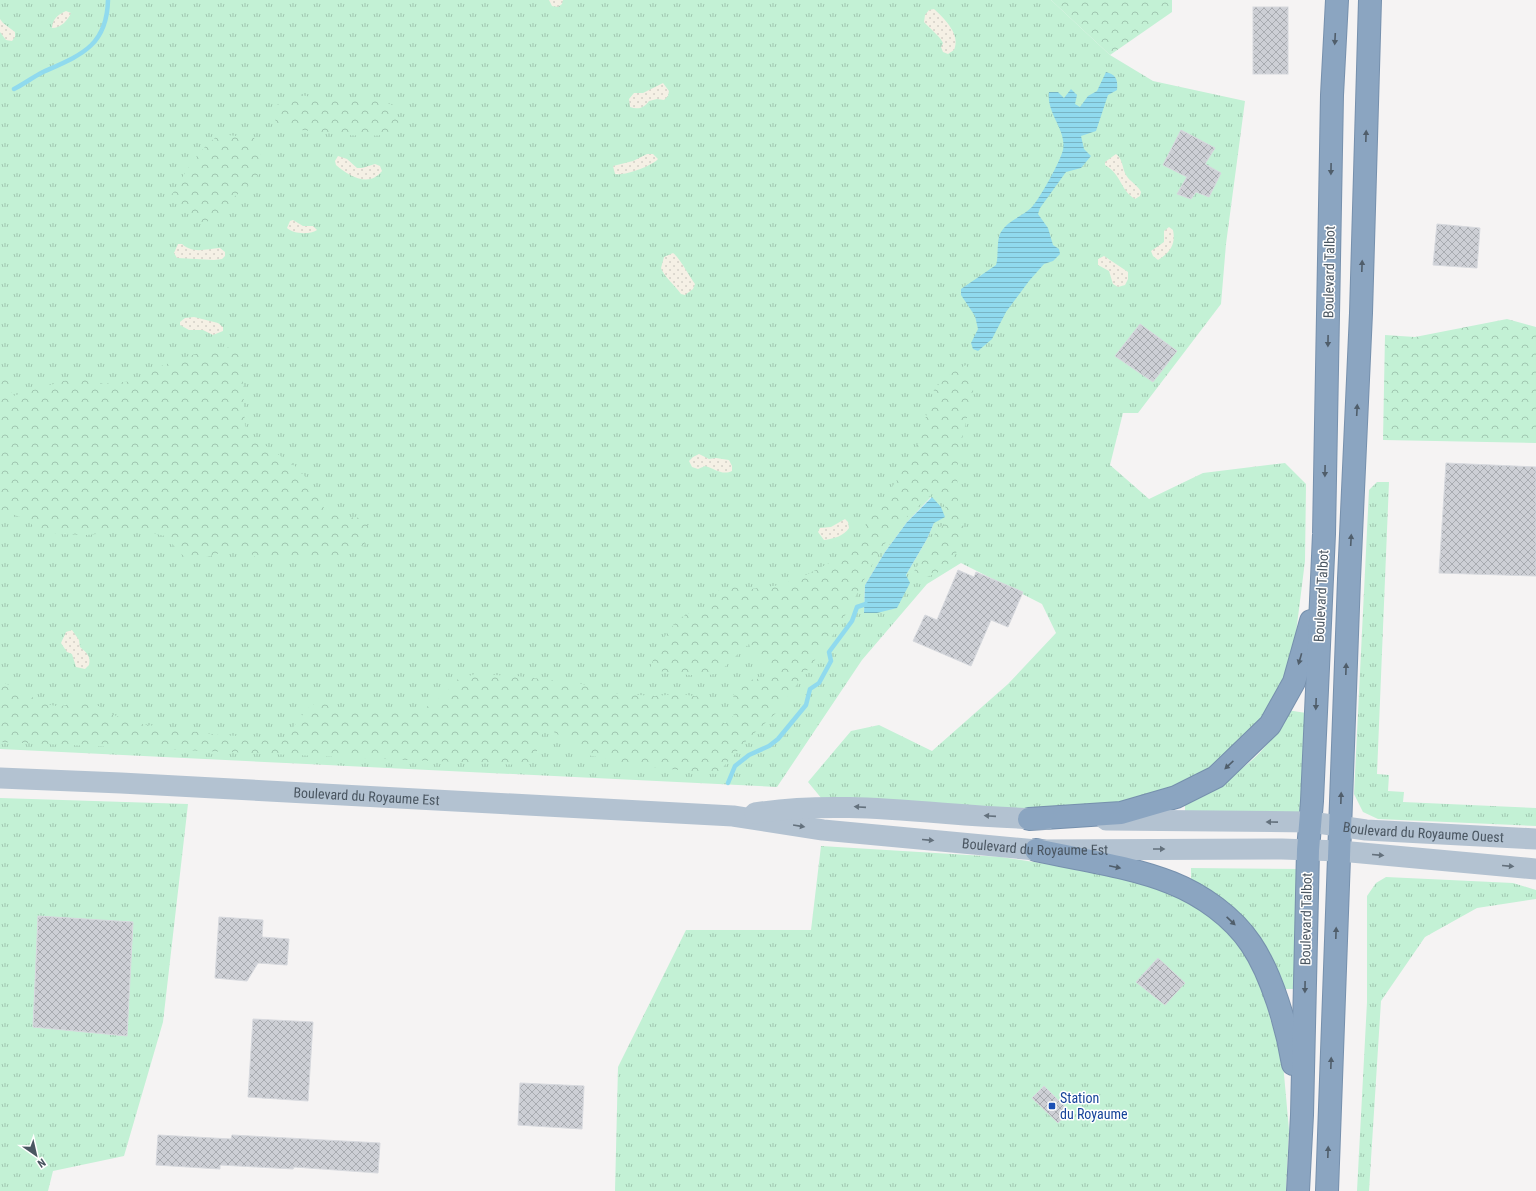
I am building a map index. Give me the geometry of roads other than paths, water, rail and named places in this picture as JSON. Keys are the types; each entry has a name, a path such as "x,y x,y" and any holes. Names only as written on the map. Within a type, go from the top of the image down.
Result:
{"highway":[{"name":"Boulevard Talbot","path":"1298,1191 1302,1116 1308,850 1311,822 1322,553 1329,289 1332,95 1337,0"},
{"name":"Boulevard Talbot","path":"1327,1191 1361,290 1370,0"},
{"path":"1329,289 1361,290"},
{"path":"1029,819 1121,813 1176,797 1216,777 1270,725 1294,682 1310,625 1322,553"},
{"path":"1036,850 1125,869 1173,883 1208,902 1233,923 1251,944 1270,982 1288,1034 1302,1116"}],"main road":[{"name":"Boulevard du Royaume Est","path":"0,778 121,783 732,816 823,830 1036,850 1308,850 1340,852"},
{"name":"Boulevard du Royaume Est","path":"732,816 780,809 845,806 1029,819 1311,822"},
{"name":"Boulevard du Royaume Ouest","path":"1311,822 1366,830 1536,839"},
{"name":"Boulevard du Royaume Ouest","path":"1340,852 1536,868"}],"water":[{"path":"1106,72 1116,78 1117,90 1108,95 1096,131 1081,136 1084,149 1091,156 1081,168 1066,172 1040,208 1038,214 1048,228 1053,245 1059,249 1060,254 1053,261 1044,264 1029,281 1006,312 992,339 978,351 973,349 971,343 978,329 975,316 961,295 961,289 996,265 999,235 1007,224 1032,207 1036,202 1054,171 1063,150 1060,128 1050,107 1049,92 1058,92 1064,98 1071,89 1077,95 1075,104 1080,107 1088,96 1097,91"},
{"path":"932,497 941,507 945,517 934,523 927,539 906,575 910,583 897,608 877,613 864,613 865,585 885,552 907,522"}],"waterway":[{"path":"14,89 43,72 80,54 89,47 97,39 103,28 108,0"},
{"path":"728,783 735,766 749,755 769,746 778,739 806,705 810,689 819,683 831,661 829,652 852,621 857,607 866,604"}],"place":[{"name":"Station du Royaume","path":"1052,1106"}]}
